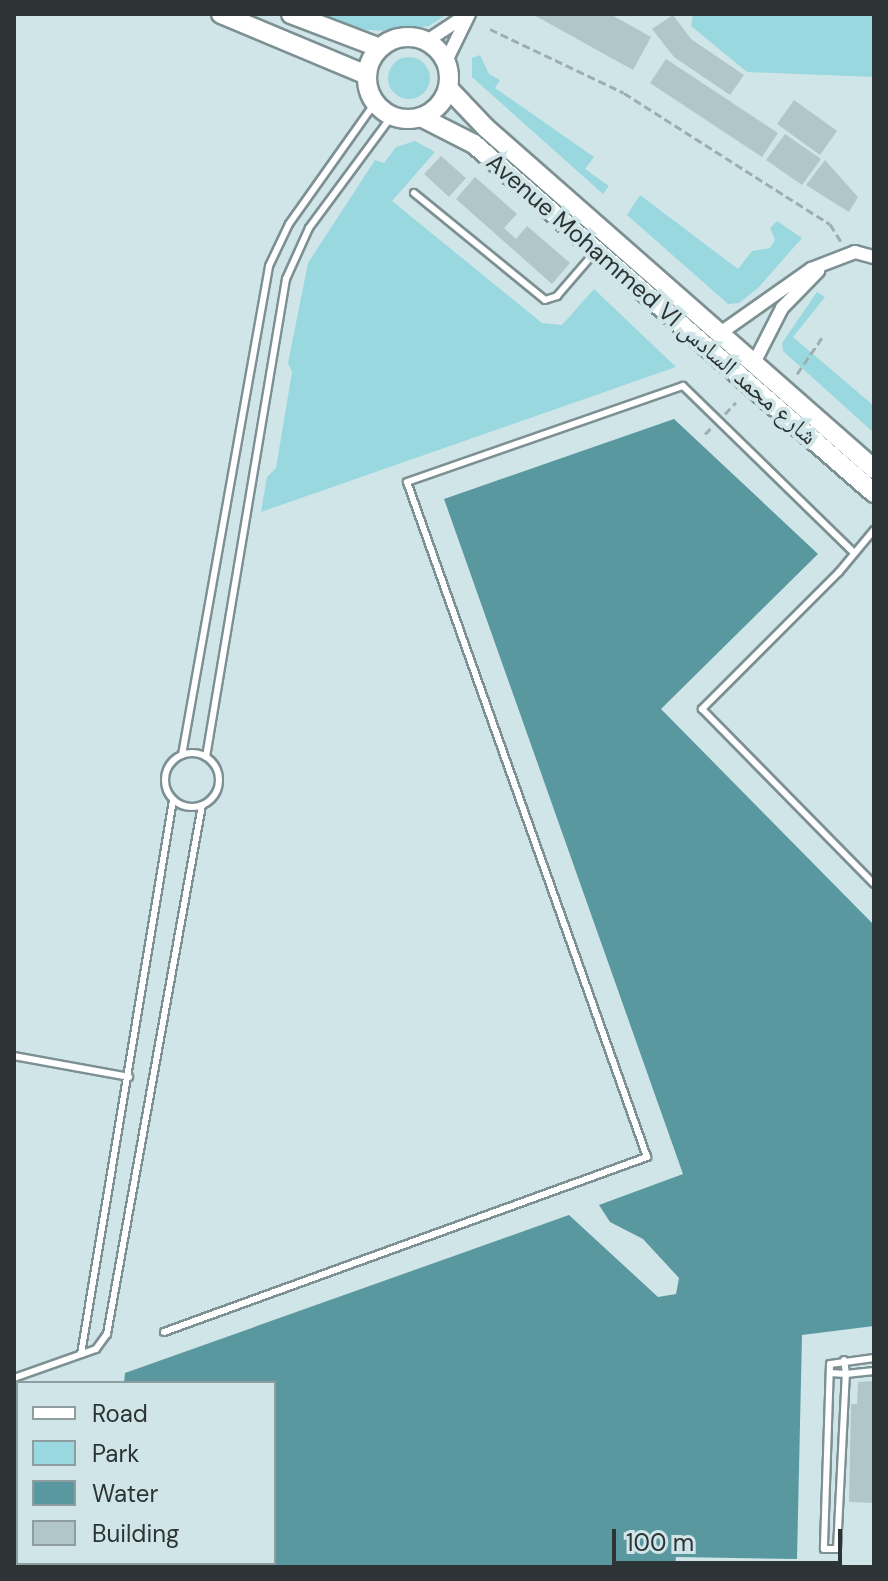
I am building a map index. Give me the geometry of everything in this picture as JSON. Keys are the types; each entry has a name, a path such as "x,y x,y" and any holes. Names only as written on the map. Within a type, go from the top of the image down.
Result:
{"main road":[{"path":"221,14 367,75"},
{"path":"291,14 380,48"},
{"path":"402,37 427,41 446,61 448,88 435,109 421,117 392,116 375,103 367,75 380,48 402,37"},
{"name":"Avenue Mohammed VI شارع محمد السادس","path":"448,88 486,128 874,469"},
{"name":"Avenue Mohammed VI شارع محمد السادس","path":"421,117 474,144 874,493"}],"street":[{"path":"427,41 468,14"},
{"path":"446,61 468,14"},
{"path":"719,334 847,254 874,257"},
{"path":"753,365 782,308 826,269"}],"lane":[{"path":"81,1354 173,800 166,786 167,771 182,755 269,266 289,224 375,103"},
{"path":"173,800 187,806 202,805 214,796 219,782 206,757 286,279 309,228 392,116"},
{"path":"414,193 545,300 557,296 597,249"},
{"path":"164,1332 647,1157 407,482 683,386 854,553"},
{"path":"874,530 702,709 874,884"},
{"path":"182,755 206,757"},
{"path":"14,1378 81,1354 102,1344 107,1334 202,805"},
{"path":"14,1056 129,1077"},
{"path":"844,1360 846,1374 837,1549 824,1549 830,1373 833,1361 844,1360 874,1358"},
{"path":"830,1373 874,1371"}],"path":[{"path":"490,29 624,93 830,224 847,254"},
{"path":"797,374 823,336"}],"green space":[{"path":"316,14 444,16 429,26 385,31 355,29"},
{"path":"693,14 874,14 874,77 747,72 691,26"},
{"path":"480,55 489,74 500,80 495,88 594,157 585,169 609,186 603,194 472,77 472,58"},
{"path":"409,57 424,63 430,78 424,93 409,99 394,93 388,78 394,63"},
{"path":"415,141 435,152 392,201 542,323 562,325 594,289 676,367 261,512 267,477 276,468 292,372 288,363 308,263 375,160 384,163 396,147"},
{"path":"640,195 738,269 752,251 770,248 775,240 770,228 777,221 802,238 758,288 739,303 728,304 627,215"},
{"path":"817,292 825,297 793,337 874,406 874,433 783,351 782,343"}],"water":[{"path":"674,419 818,554 661,709 874,925 874,1326 802,1335 797,1559 676,1557 675,1567 92,1567 276,1565 276,1381 124,1381 125,1373 569,1215 658,1297 676,1294 679,1278 643,1239 610,1222 599,1205 683,1174 444,499"}],"building":[{"path":"532,14 610,14 651,37 633,70"},
{"path":"673,15 691,39 744,75 730,95 674,57 652,29"},
{"path":"666,59 778,133 762,157 650,83"},
{"path":"794,100 837,131 820,155 777,124"},
{"path":"785,134 821,159 802,185 766,160"},
{"path":"441,156 466,178 449,197 424,174"},
{"path":"825,160 858,197 849,212 806,185"},
{"path":"475,177 517,214 504,228 516,239 527,226 570,263 552,284 456,199"},
{"path":"874,1381 874,1503 849,1502 851,1404 857,1404 858,1382"}]}
